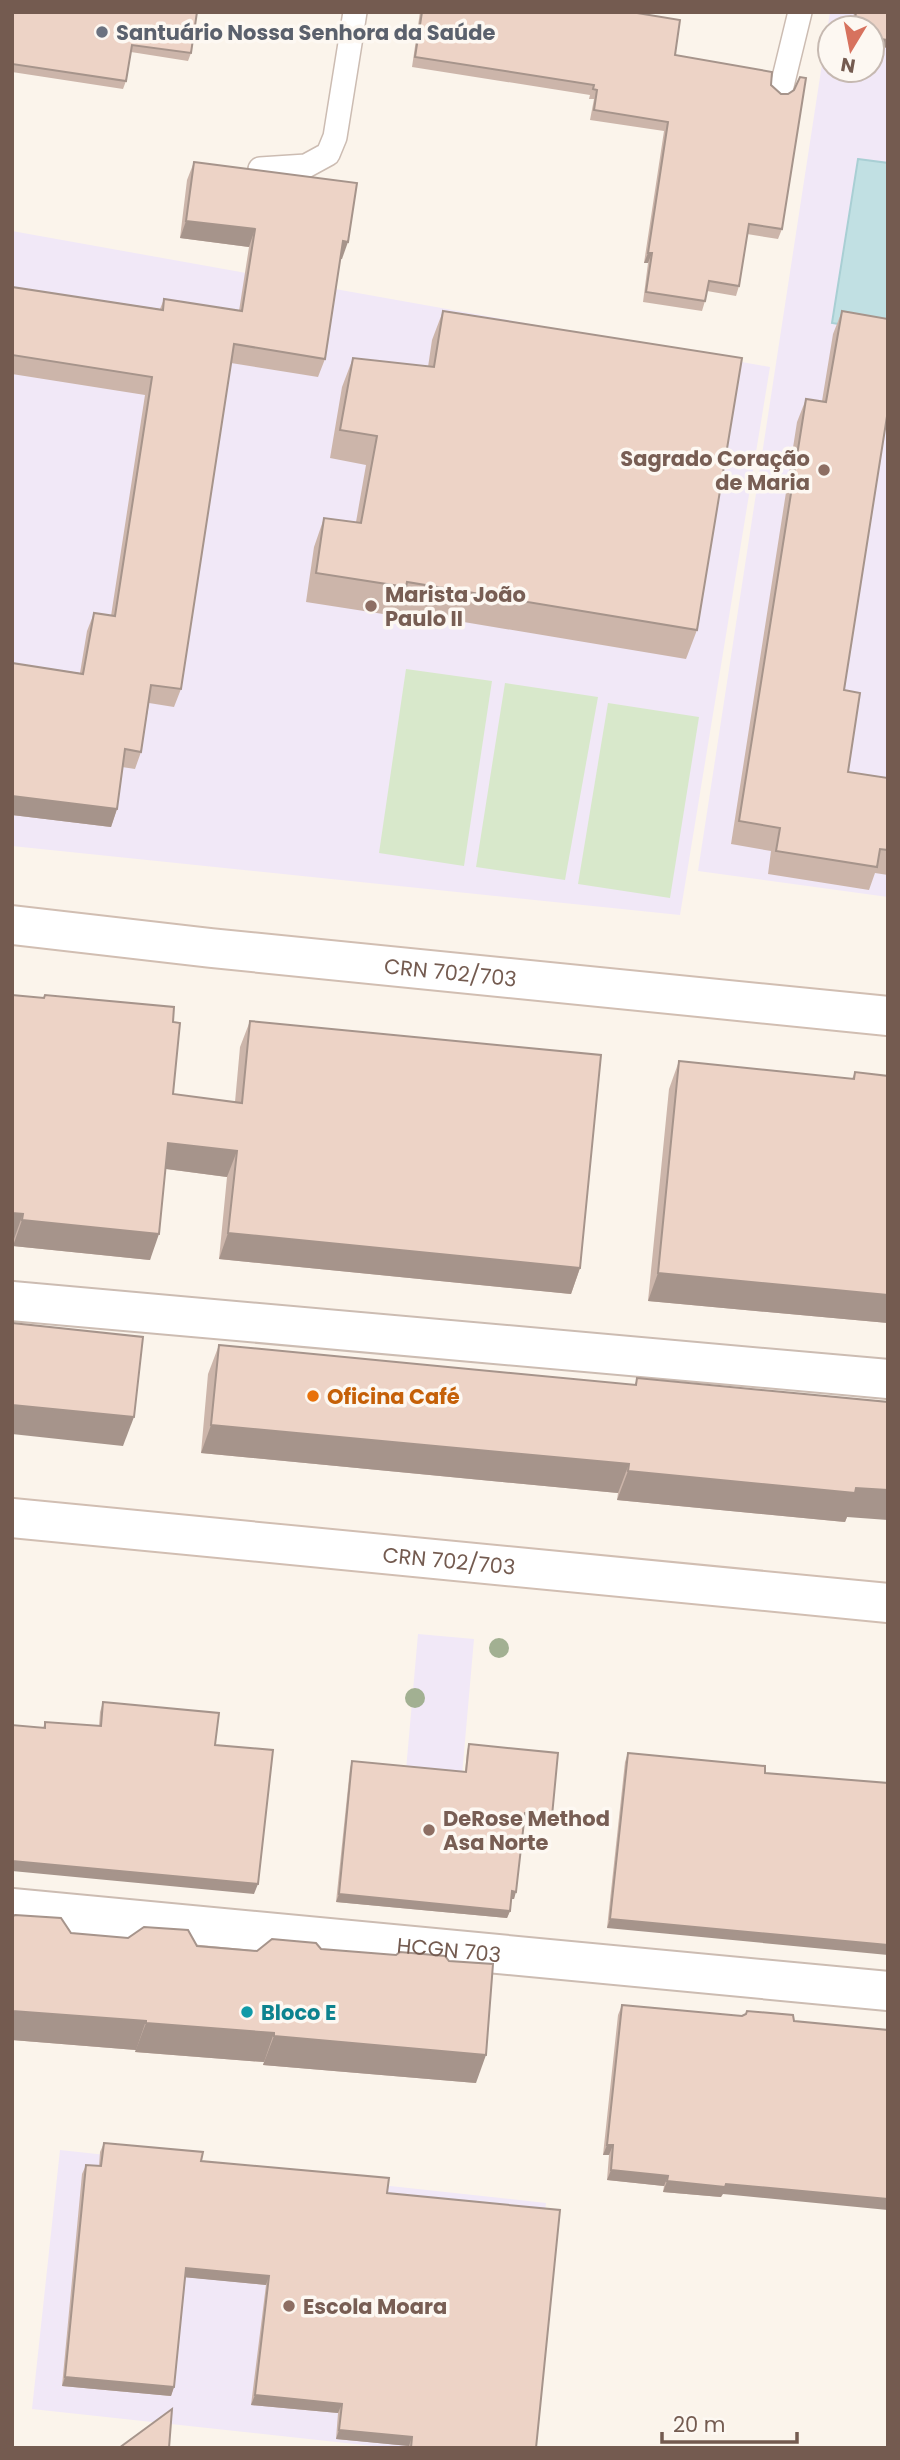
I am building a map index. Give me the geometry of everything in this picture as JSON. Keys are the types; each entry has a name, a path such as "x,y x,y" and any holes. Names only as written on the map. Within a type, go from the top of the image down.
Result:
{"street":[{"name":"CRN 702/703","path":"12,925 888,1016"},
{"path":"12,1301 888,1379"},
{"name":"CRN 702/703","path":"12,1518 888,1602"},
{"name":"HCGN 703","path":"12,1908 888,1991"}],"lane":[{"path":"260,169 306,166 328,153 335,137 355,12"},
{"path":"781,90 800,12"}],"shaded area":[{"name":"Sagrado Coração de Maria","path":"830,12 888,12 888,897 698,871 819,84 886,84 886,14"},
{"name":"Marista João Paulo II","path":"12,231 770,367 680,915 12,846"},
{"name":"DeRose Method Asa Norte","path":"418,1634 474,1639 451,1900 395,1895"},
{"name":"Escola Moara","path":"60,2150 546,2203 519,2448 391,2448 32,2409"}],"green space":[{"path":"406,669 492,681 464,866 379,853"},
{"path":"505,683 598,697 565,880 476,867"},
{"path":"608,703 699,717 670,898 578,884"}],"water":[{"path":"858,159 888,163 888,332 832,323"}],"building":[{"name":"Santuário Nossa Senhora da Saúde","path":"12,12 197,12 191,53 132,45 126,81 12,64"},
{"path":"422,12 631,12 680,20 675,55 772,72 771,85 781,94 794,90 800,77 806,78 782,229 749,224 739,286 709,281 705,301 646,292 652,253 648,253 668,122 594,110 597,90 593,89 594,85 415,57"},
{"path":"888,12 888,40 886,14 856,14"},
{"path":"194,162 357,183 348,242 343,241 325,359 234,344 181,689 151,685 141,752 125,749 117,809 12,796 12,663 83,674 94,613 115,616 152,377 12,355 12,287 163,310 164,299 242,311 255,229 186,221"},
{"path":"443,311 742,358 697,630 407,582 406,587 316,573 324,518 361,523 377,436 340,430 353,358 434,367"},
{"path":"842,311 888,319 888,410 844,690 860,693 848,772 888,778 888,850 880,849 877,867 776,851 780,828 739,821 806,399 826,402"},
{"path":"12,995 44,998 45,995 174,1007 173,1022 180,1023 173,1094 242,1103 250,1021 601,1055 580,1268 228,1233 237,1151 168,1143 159,1234 22,1220 23,1214 12,1213"},
{"path":"679,1061 854,1079 855,1072 888,1076 888,1295 658,1273"},
{"path":"12,1323 143,1337 134,1417 12,1405"},
{"path":"219,1345 636,1385 637,1378 888,1402 888,1490 856,1488 855,1493 628,1471 629,1464 211,1425"},
{"path":"103,1702 219,1713 215,1745 273,1750 258,1884 12,1861 12,1725 45,1728 45,1722 101,1726"},
{"path":"469,1744 558,1753 552,1816 525,1813 516,1892 512,1891 510,1911 339,1894 352,1761 466,1772"},
{"path":"628,1753 765,1766 765,1773 888,1783 888,1945 610,1919"},
{"name":"Bloco E","path":"12,1917 61,1918 71,1933 128,1938 144,1927 188,1930 197,1946 257,1951 272,1939 316,1943 321,1949 396,1955 400,1952 445,1956 449,1961 493,1964 486,2055 274,2036 274,2033 146,2021 12,2011"},
{"path":"622,2005 742,2016 747,2011 793,2015 794,2021 888,2030 888,2199 667,2181 668,2176 611,2170 613,2145 607,2145"},
{"name":"Escola Moara","path":"104,2143 203,2152 201,2161 389,2178 387,2193 560,2210 536,2448 411,2448 412,2437 339,2430 342,2404 255,2395 269,2276 186,2268 174,2387 65,2377 86,2165 101,2166"},
{"path":"172,2409 169,2448 119,2448"}],"place":[{"name":"Santuário Nossa Senhora da Saúde","path":"102,32"},
{"name":"Sagrado Coração de Maria","path":"824,470"},
{"name":"Marista João Paulo II","path":"371,606"},
{"name":"Oficina Café","path":"313,1396"},
{"name":"DeRose Method Asa Norte","path":"429,1830"},
{"name":"Bloco E","path":"247,2012"},
{"name":"Escola Moara","path":"289,2306"}]}
